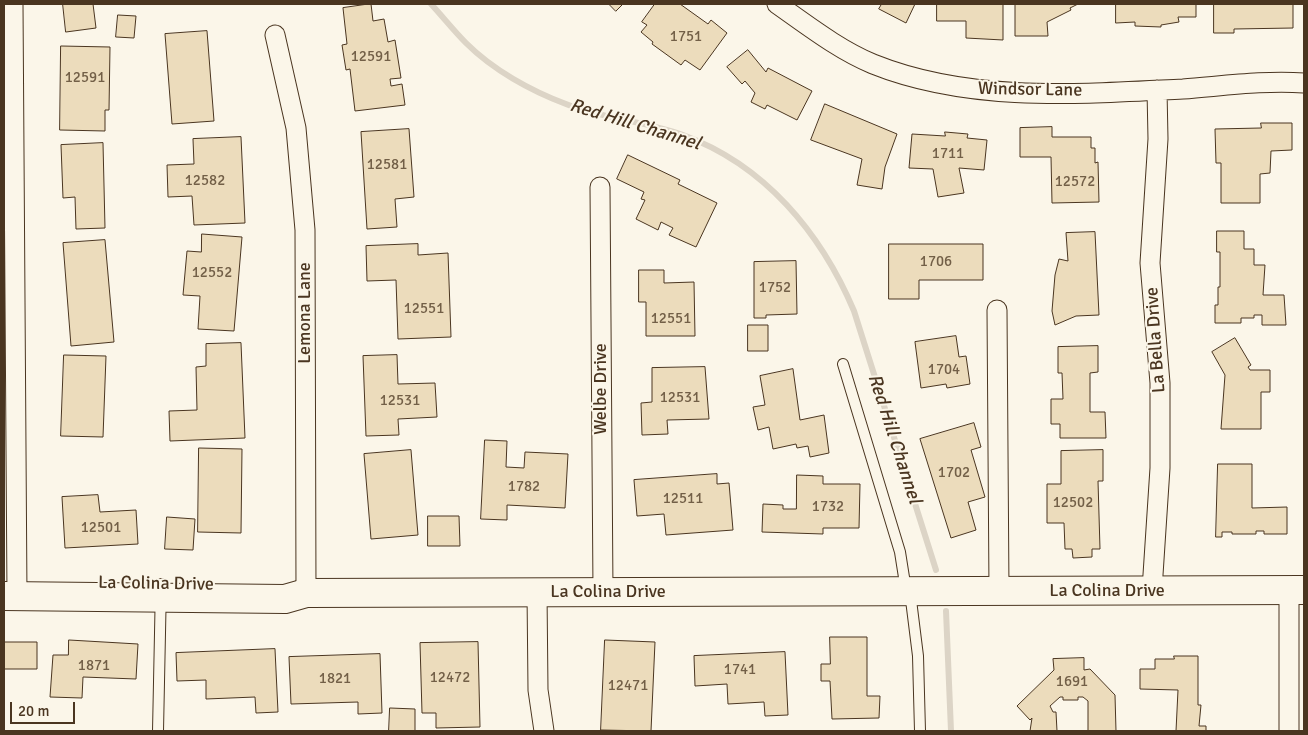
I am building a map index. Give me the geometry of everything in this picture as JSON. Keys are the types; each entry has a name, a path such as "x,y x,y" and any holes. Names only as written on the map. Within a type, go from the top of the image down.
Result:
{"street":[{"path":"10,589 13,4"},
{"name":"Windsor Lane","path":"777,4 816,31 872,63 919,78 962,88 1043,93 1304,84"},
{"name":"Lemona Lane","path":"275,35 296,128 305,230 306,593"},
{"name":"La Bella Drive","path":"1152,590 1160,468 1160,383 1150,263 1158,139 1157,90"},
{"name":"Welbe Drive","path":"600,187 603,591"},
{"path":"998,310 999,591"},
{"name":"La Colina Drive","path":"10,589 160,591 285,585 306,593 1296,590"},
{"path":"1289,731 1296,590"},
{"path":"537,592 538,690 544,731"}],"lane":[{"path":"843,364 900,552 918,656 920,731"},
{"path":"158,731 160,591"}],"building":[{"path":"63,4 93,4 96,28 66,32"},
{"path":"371,4 373,21 384,19 388,42 395,40 401,78 390,79 391,86 402,84 405,105 355,111 350,69 346,70 342,45 347,44 343,8"},
{"path":"609,4 623,4 616,11"},
{"path":"655,4 680,4 708,24 711,20 727,33 700,70 685,60 681,65 652,44 653,42 641,32 647,25 642,22"},
{"path":"882,4 915,4 906,23 879,9"},
{"path":"937,4 1003,4 1003,40 966,38 966,21 937,21"},
{"path":"1078,4 1070,8 1071,10 1047,22 1048,36 1015,36 1015,5"},
{"path":"1116,4 1196,4 1196,17 1178,17 1179,22 1161,25 1161,27 1135,26 1135,22 1116,23"},
{"path":"1214,4 1293,4 1293,28 1234,29 1234,33 1214,33"},
{"path":"118,15 136,16 134,38 116,37"},
{"path":"207,31 214,121 172,124 165,34"},
{"path":"61,46 110,47 109,110 105,110 105,131 60,130"},
{"path":"748,50 766,72 768,68 812,91 797,120 767,105 765,109 751,102 755,93 745,81 742,84 727,67"},
{"path":"825,104 897,134 885,167 882,189 857,185 862,159 811,140"},
{"path":"1261,123 1292,123 1292,150 1271,151 1270,173 1260,174 1260,203 1221,203 1221,163 1216,163 1215,129 1261,128"},
{"path":"1052,127 1052,137 1091,137 1091,148 1095,148 1095,163 1098,162 1099,202 1052,203 1051,157 1020,157 1020,128"},
{"path":"409,129 414,197 395,199 397,227 367,229 361,132"},
{"path":"945,132 968,134 967,138 987,140 984,170 959,168 964,193 938,197 933,169 909,168 912,134 945,136"},
{"path":"241,137 245,223 194,225 192,196 168,197 167,165 194,164 193,139"},
{"path":"103,143 105,228 76,229 75,197 63,198 61,145"},
{"path":"628,155 680,180 678,184 717,203 696,247 669,235 673,228 661,222 658,230 636,219 645,200 641,199 644,192 617,179"},
{"path":"1217,231 1244,231 1244,249 1254,249 1254,265 1265,265 1263,295 1284,295 1286,325 1262,325 1262,315 1254,315 1254,318 1241,318 1241,323 1215,323 1215,305 1218,305 1218,287 1220,287 1220,252 1217,252"},
{"path":"1095,232 1099,315 1076,316 1055,325 1052,311 1055,275 1059,259 1068,261 1066,233"},
{"path":"202,234 242,237 234,331 198,329 200,296 183,295 187,251 201,252"},
{"path":"105,240 114,342 71,346 63,243"},
{"path":"418,244 418,255 448,253 451,337 398,339 396,280 367,281 366,246"},
{"path":"889,244 983,244 983,280 919,280 919,299 889,299"},
{"path":"796,261 797,314 766,315 766,318 754,318 754,262"},
{"path":"639,270 664,270 664,283 694,282 695,336 646,336 646,302 639,302"},
{"path":"748,325 768,325 768,351 748,351"},
{"path":"956,336 959,357 966,356 970,384 947,388 946,384 921,388 915,342"},
{"path":"1235,338 1251,365 1248,367 1250,370 1270,370 1270,392 1261,392 1261,429 1221,429 1225,375 1212,352"},
{"path":"241,343 245,438 170,441 169,411 197,410 196,367 206,366 206,344"},
{"path":"1098,346 1098,372 1090,373 1090,412 1105,412 1106,438 1060,438 1060,424 1051,424 1051,399 1063,399 1062,373 1058,373 1058,347"},
{"path":"64,355 106,356 103,437 61,436"},
{"path":"397,355 398,384 435,383 437,417 398,419 399,435 366,436 363,356"},
{"path":"705,367 709,419 667,420 668,434 642,435 641,403 652,402 652,368"},
{"path":"793,369 800,420 824,415 829,453 810,457 808,446 797,448 796,444 773,449 769,427 758,430 753,407 765,405 760,376"},
{"path":"974,423 981,447 971,450 985,497 968,502 976,530 951,538 920,439"},
{"path":"485,440 507,441 506,467 524,468 525,452 568,454 565,508 507,505 507,520 481,519"},
{"path":"199,448 242,449 241,533 198,532"},
{"path":"411,450 418,535 371,539 364,454"},
{"path":"1103,450 1103,481 1098,481 1100,549 1092,549 1092,557 1073,558 1072,549 1065,549 1064,523 1047,523 1047,484 1061,484 1061,451"},
{"path":"1218,464 1252,464 1252,508 1287,507 1287,534 1264,534 1264,531 1256,531 1256,534 1222,532 1222,537 1216,537"},
{"path":"717,474 717,484 729,483 733,530 666,535 664,514 637,516 634,480"},
{"path":"797,475 823,476 823,484 860,484 859,528 823,528 823,534 762,532 763,504 783,505 783,509 796,509"},
{"path":"98,495 100,512 136,510 138,544 65,548 62,497"},
{"path":"428,516 459,516 460,546 428,546"},
{"path":"167,517 195,519 193,550 165,549"},
{"path":"830,637 867,637 867,696 880,696 879,718 832,719 830,681 821,681 821,664 830,664"},
{"path":"69,640 138,644 136,679 83,677 82,698 50,697 53,655 68,655"},
{"path":"605,640 655,642 651,731 601,730"},
{"path":"4,642 37,642 37,669 4,669"},
{"path":"478,642 480,727 436,728 436,713 422,713 420,643"},
{"path":"275,649 278,712 256,713 255,697 206,699 206,680 177,681 176,653"},
{"path":"785,652 788,715 765,716 764,702 728,704 727,684 695,686 694,656"},
{"path":"380,654 382,713 358,714 358,702 291,704 289,657"},
{"path":"1174,656 1198,656 1198,705 1201,705 1199,726 1206,726 1206,731 1176,731 1178,690 1140,689 1140,669 1155,669 1155,659 1174,659"},
{"path":"1084,658 1084,670 1090,669 1115,695 1116,731 1088,731 1088,701 1083,697 1078,697 1078,700 1063,700 1063,697 1060,697 1050,706 1053,712 1056,712 1057,731 1030,731 1032,718 1030,720 1017,706 1054,670 1053,659"},
{"path":"390,708 415,709 415,731 389,731"}],"waterway":[{"name":"Red Hill Channel","path":"431,4 477,53 513,79 539,93 580,109 669,130 713,148 740,164 787,205 825,255 841,282 854,311 936,570"},
{"name":"Red Hill Channel","path":"946,611 951,731"}]}
